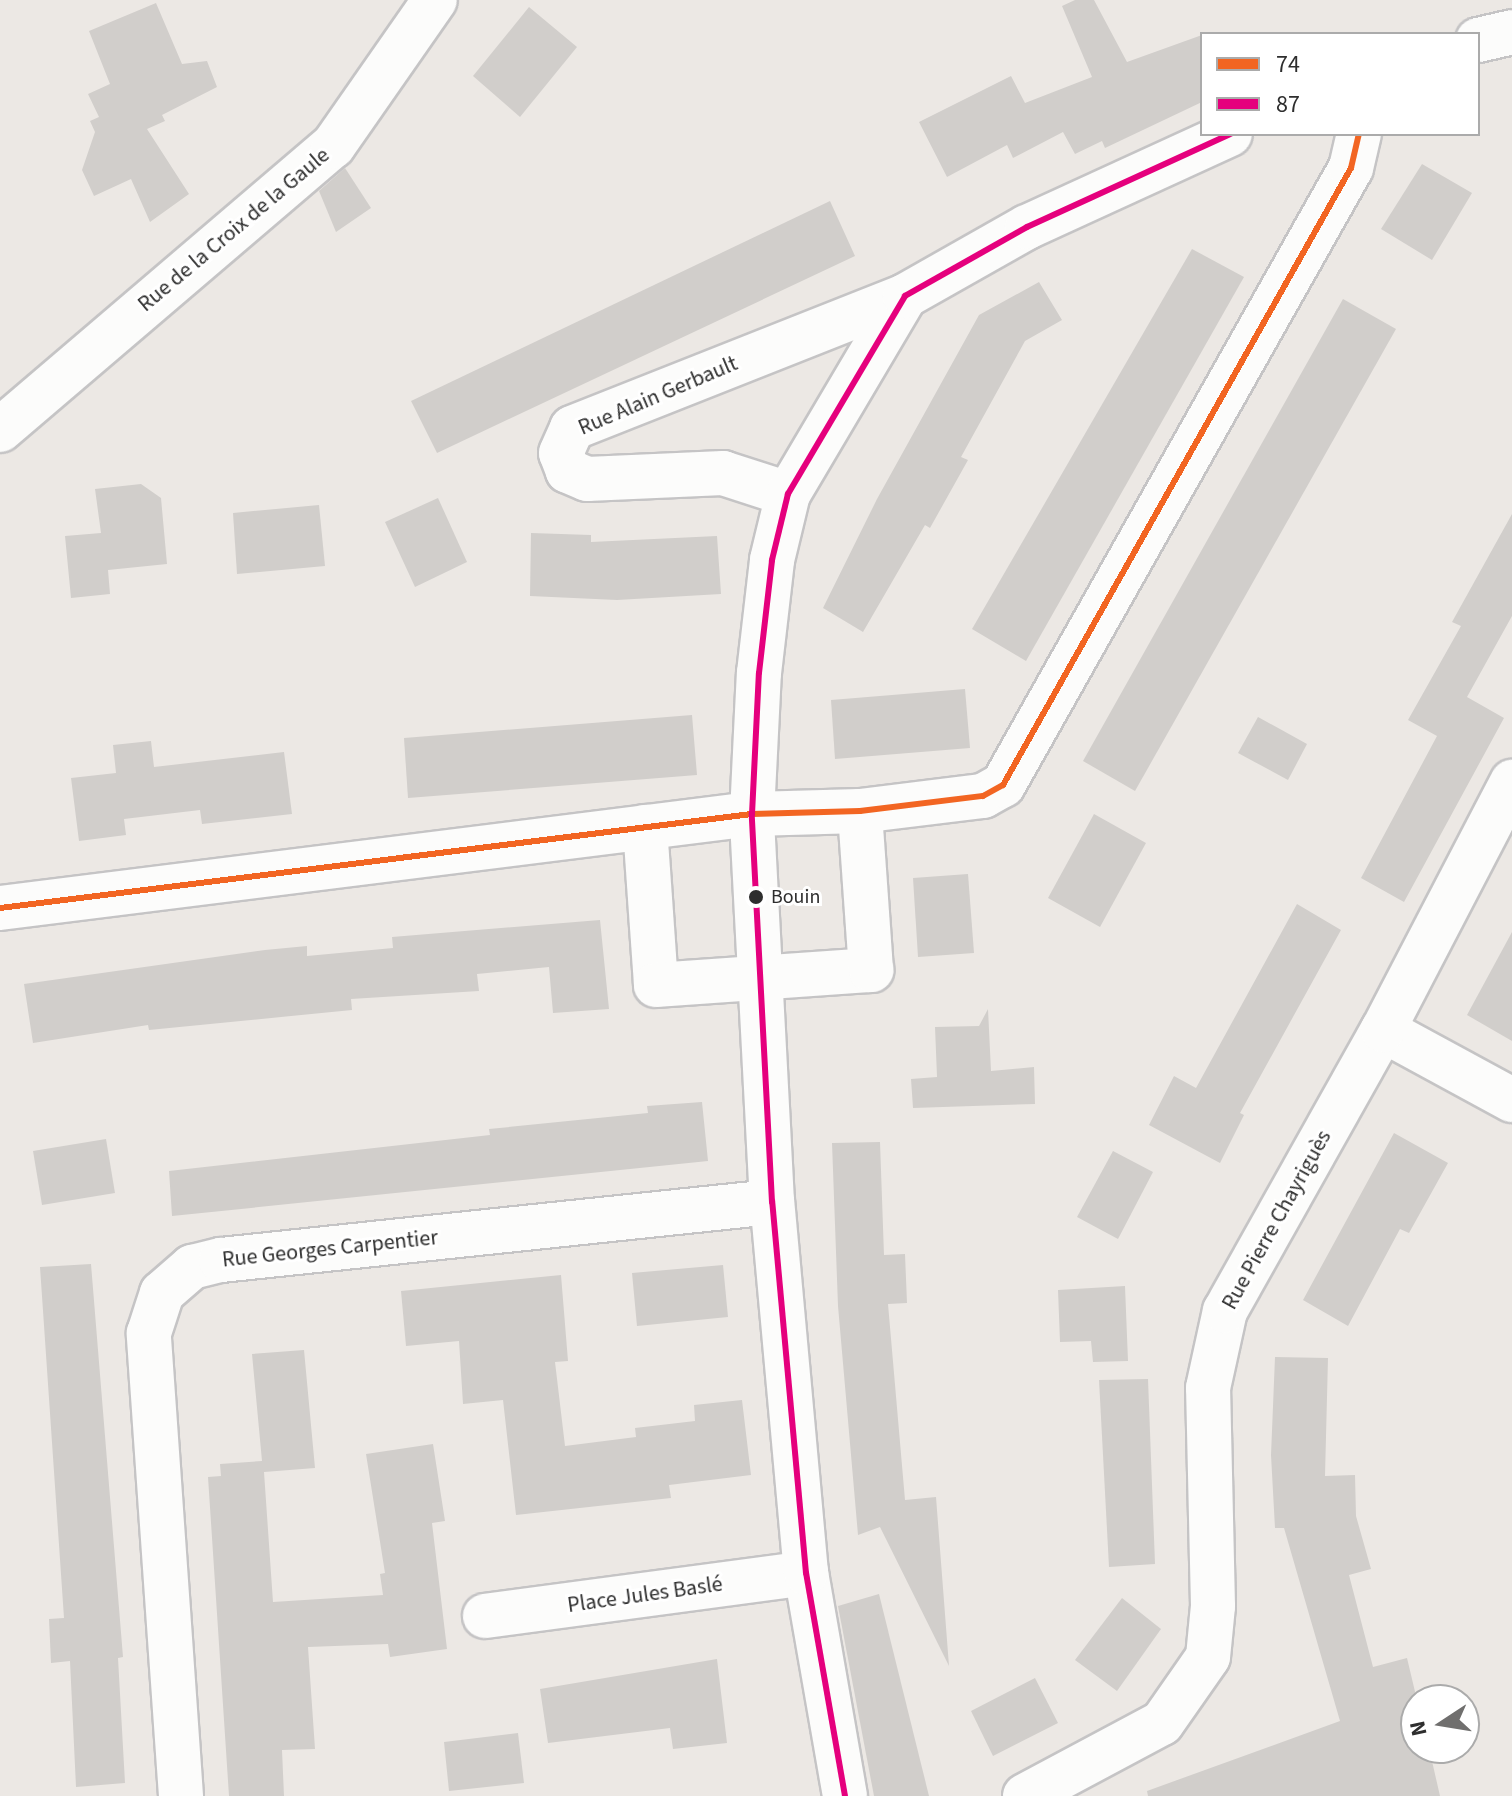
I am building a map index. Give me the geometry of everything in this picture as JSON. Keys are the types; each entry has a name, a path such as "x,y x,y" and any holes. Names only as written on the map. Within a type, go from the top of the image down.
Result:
{"street":[{"name":"Rue de la Croix de la Gaule","path":"0,430 333,146 435,0"},
{"path":"1480,40 1512,32"},
{"name":"Rue Alain Gerbault","path":"788,494 723,473 587,479 568,471 561,453 572,428 905,296 1027,227 1226,136"},
{"path":"0,908 752,814 860,811 983,796 1003,785 1019,764 1351,168 1359,136"},
{"name":"Rue Alain Gerbault","path":"845,1796 806,1573 772,1202 752,814 759,673 772,560 788,494 905,296"},
{"name":"Rue Pierre Chayriguès","path":"1025,1796 1162,1723 1208,1657 1213,1606 1208,1388 1225,1311 1383,1030 1512,782"},
{"path":"645,827 656,985 871,970 860,811"},
{"path":"1383,1030 1512,1100"},
{"name":"Rue Georges Carpentier","path":"181,1796 149,1333 162,1293 192,1267 221,1260 772,1202"},
{"name":"Place Jules Baslé","path":"485,1616 806,1573"}],"building":[{"path":"1075,0 1094,0 1127,62 1200,36 1200,103 1105,148 1102,141 1075,154 1063,132 1013,158 1007,145 947,177 919,122 1011,76 1025,103 1092,77 1062,6"},
{"path":"156,3 182,64 207,61 217,87 162,115 165,121 147,129 189,194 150,222 131,179 94,196 82,170 95,132 90,121 99,117 88,94 110,84 89,31"},
{"path":"529,7 577,47 520,117 473,76"},
{"path":"1422,164 1472,193 1432,260 1381,229"},
{"path":"345,168 371,208 336,232 319,191"},
{"path":"830,201 855,256 437,453 411,401"},
{"path":"1192,249 1244,277 1026,661 972,629"},
{"path":"1039,282 1062,320 1025,341 961,457 968,460 930,528 925,525 863,632 823,608 877,499 979,315"},
{"path":"1343,299 1396,329 1135,791 1083,761"},
{"path":"141,484 161,498 167,564 108,570 110,594 71,598 65,536 101,533 95,489"},
{"path":"438,498 467,562 415,587 385,522"},
{"path":"319,505 325,566 237,574 233,513"},
{"path":"1512,514 1512,616 1467,697 1504,718 1404,902 1361,878 1437,736 1408,720 1461,626 1452,622"},
{"path":"531,533 591,535 591,542 717,536 721,594 617,600 530,596"},
{"path":"965,689 970,748 835,759 831,700"},
{"path":"692,715 697,775 408,798 404,738"},
{"path":"1258,717 1307,744 1288,780 1238,753"},
{"path":"151,741 154,767 284,752 292,814 202,824 200,810 124,819 126,835 79,841 71,778 116,773 113,745"},
{"path":"1094,814 1146,843 1100,927 1048,898"},
{"path":"968,874 974,953 918,957 913,878"},
{"path":"1297,904 1341,930 1240,1113 1244,1115 1220,1163 1149,1125 1174,1076 1196,1088"},
{"path":"600,920 609,1009 553,1013 549,967 477,974 479,991 351,999 352,1010 149,1030 148,1025 33,1043 24,984 265,950 307,946 307,956 393,948 392,937"},
{"path":"1512,932 1512,1041 1467,1015"},
{"path":"988,1009 991,1071 1034,1067 1035,1104 913,1108 911,1079 937,1077 935,1027 979,1026"},
{"path":"702,1102 708,1161 172,1216 169,1171 490,1135 489,1129 648,1113 647,1106"},
{"path":"1394,1133 1448,1163 1409,1233 1400,1229 1348,1326 1303,1300"},
{"path":"106,1139 115,1193 42,1205 33,1151"},
{"path":"880,1142 884,1255 905,1254 907,1303 888,1304 905,1500 936,1497 949,1666 880,1527 858,1535 838,1306 832,1143"},
{"path":"1113,1151 1153,1172 1118,1239 1077,1217"},
{"path":"91,1264 123,1657 118,1658 125,1783 76,1787 70,1661 51,1663 49,1619 64,1618 40,1267"},
{"path":"723,1265 728,1317 637,1326 632,1273"},
{"path":"561,1275 568,1361 555,1362 565,1446 636,1437 635,1428 695,1421 694,1405 742,1400 751,1475 669,1485 671,1498 516,1515 503,1400 463,1404 459,1341 406,1346 401,1291"},
{"path":"1125,1286 1128,1361 1093,1362 1091,1341 1060,1342 1058,1290"},
{"path":"304,1350 315,1468 264,1472 273,1602 383,1595 380,1574 385,1573 366,1454 433,1444 445,1521 432,1523 447,1649 390,1657 388,1644 308,1647 315,1749 282,1750 284,1796 229,1796 208,1477 221,1476 220,1464 262,1461 252,1354"},
{"path":"1275,1357 1328,1358 1325,1476 1355,1475 1356,1516 1371,1569 1349,1575 1373,1667 1407,1658 1413,1684 1400,1684 1400,1764 1433,1764 1440,1796 1148,1796 1147,1791 1340,1721 1284,1528 1275,1528 1271,1455"},
{"path":"1148,1379 1155,1564 1109,1567 1099,1380"},
{"path":"879,1594 929,1796 874,1796 838,1606"},
{"path":"1122,1598 1161,1629 1117,1691 1075,1660"},
{"path":"717,1659 727,1743 673,1749 670,1728 548,1743 540,1689"},
{"path":"1035,1678 1058,1723 993,1756 971,1711"},
{"path":"518,1733 524,1783 449,1791 444,1742"}],"transit line":[{"name":"87","path":"845,1796 806,1573 772,1202 752,814 759,673 772,560 788,494 905,296 1027,227 1226,136"},
{"name":"74","path":"0,908 752,814 860,811 983,796 1003,785 1351,168 1359,136"}],"place":[{"name":"Bouin","path":"756,897"}]}
